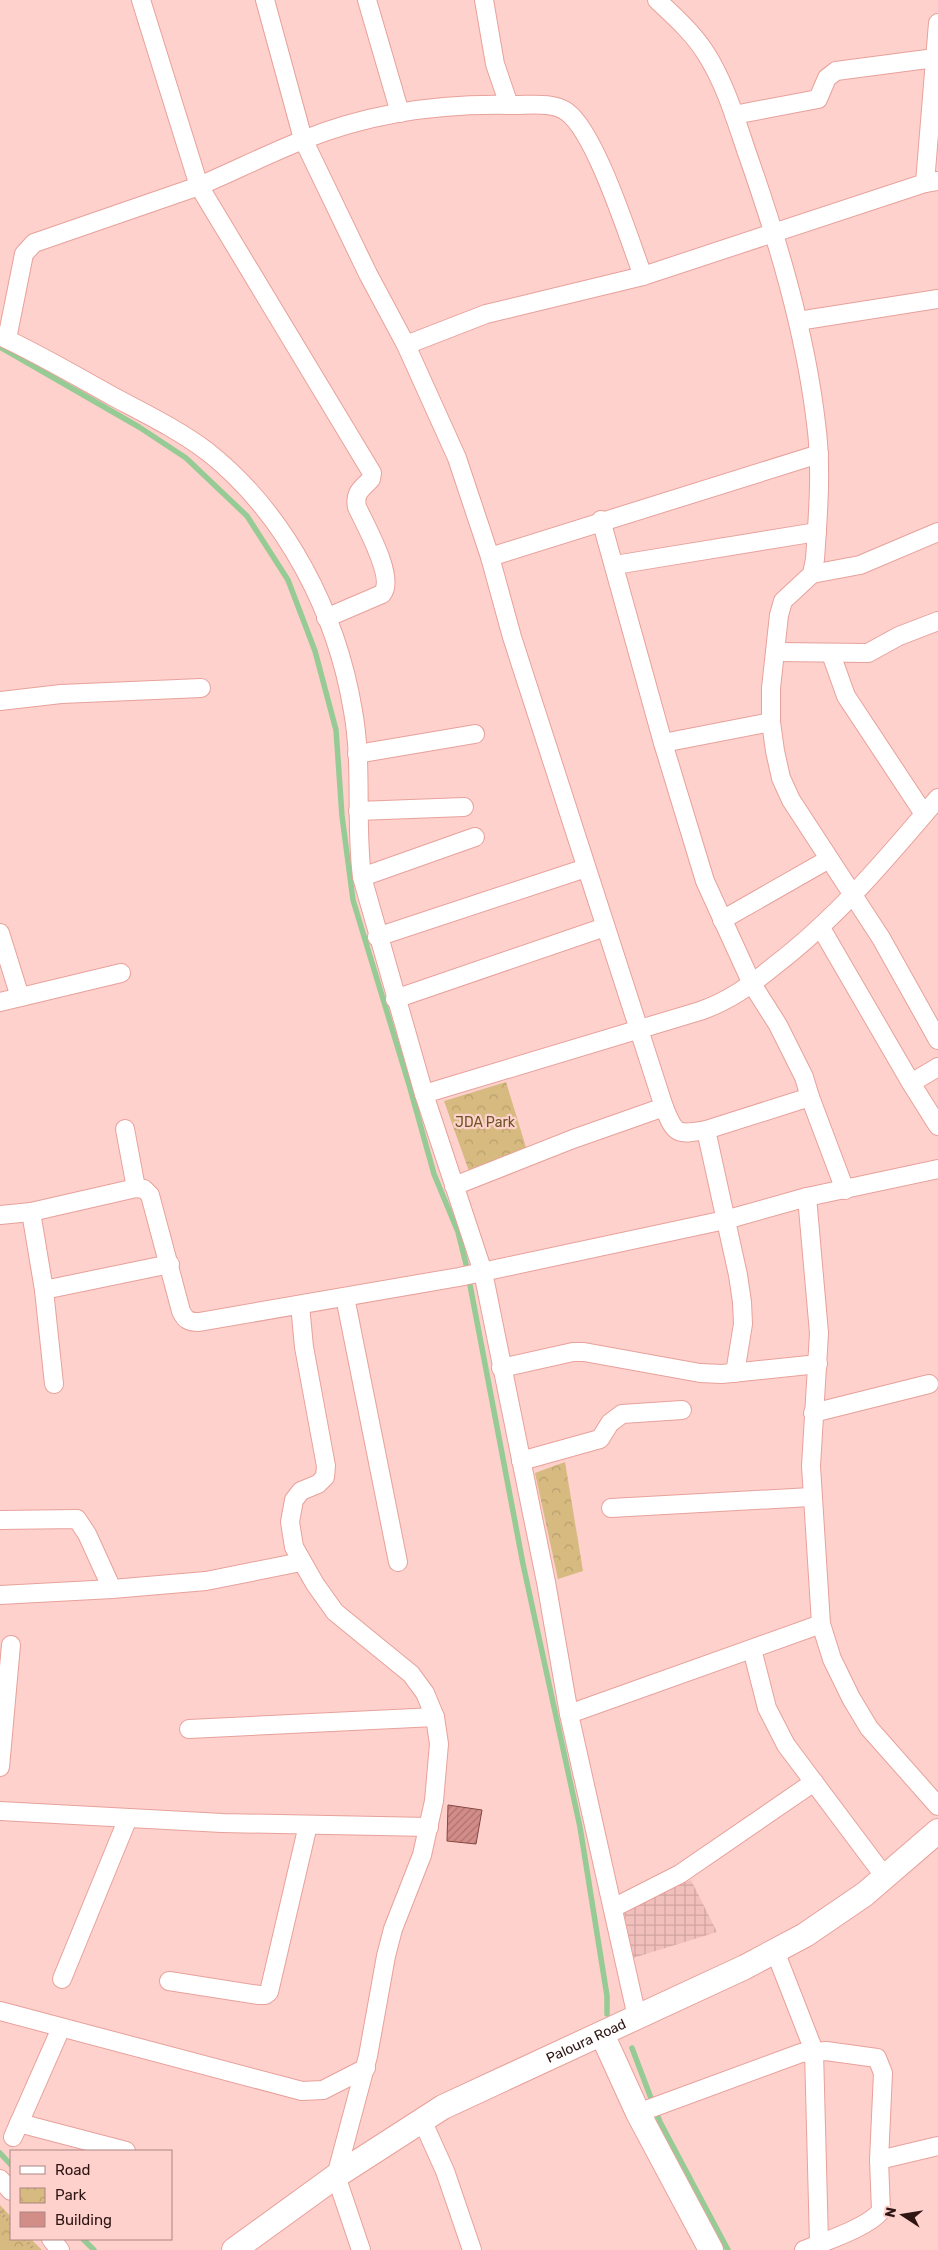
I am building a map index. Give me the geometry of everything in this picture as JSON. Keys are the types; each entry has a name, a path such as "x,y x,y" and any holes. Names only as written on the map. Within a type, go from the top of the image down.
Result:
{"main road":[{"name":"Paloura Road","path":"234,2250 336,2176 422,2120 463,2096 637,2018 805,1935 864,1894 938,1831"},
{"path":"602,2034 649,2109 710,2250"}],"street":[{"path":"141,0 199,186 372,473 371,479 359,490 355,498 357,507 386,573 387,584 382,594 326,618"},
{"path":"265,0 303,140 368,274 406,344 457,458 490,556 512,637 605,927 664,1107 674,1130 682,1134 706,1130 810,1097"},
{"path":"367,0 400,114"},
{"path":"484,0 494,58 509,105"},
{"path":"657,0 685,27 705,52 722,83 774,232 798,322 816,423 818,454 817,532 812,574"},
{"path":"406,344 486,314 643,276 931,182 938,23"},
{"path":"734,115 818,99 827,78 836,70 935,58"},
{"path":"637,2018 569,1714 546,1582 480,1272 377,937 362,877 358,844 358,754 353,711 343,668 326,618 302,564 273,521 246,489 209,453 156,419 3,338 24,254 34,243 199,186 303,140 356,123 453,105 559,107 578,122 603,170 643,276"},
{"path":"798,322 938,299"},
{"path":"490,556 600,520 818,454"},
{"path":"600,520 615,565 692,843 722,920 752,984 778,1025 804,1077 845,1190"},
{"path":"615,565 817,532"},
{"path":"938,532 860,565 812,574 783,601 778,615 771,722 780,778 791,800 880,938 938,1040"},
{"path":"775,652 868,653 899,636 938,621"},
{"path":"831,654 846,696 924,814"},
{"path":"0,701 39,695 201,688"},
{"path":"663,743 771,722"},
{"path":"358,754 475,734"},
{"path":"424,1094 718,1005 752,984 821,928 853,896 938,798"},
{"path":"358,811 464,807"},
{"path":"362,877 474,838"},
{"path":"722,920 829,858"},
{"path":"377,937 586,868"},
{"path":"396,999 605,927"},
{"path":"821,928 911,1084 938,1126"},
{"path":"0,933 20,997"},
{"path":"0,1002 121,973"},
{"path":"911,1084 938,1067"},
{"path":"454,1186 566,1142 664,1107"},
{"path":"125,1129 136,1188"},
{"path":"706,1130 738,1275 742,1302 743,1324 735,1373"},
{"path":"0,1214 31,1212 136,1188 144,1190 150,1195 170,1264 181,1311 184,1318 190,1322 460,1277 725,1220 807,1197 938,1170"},
{"path":"807,1197 819,1333 813,1413 811,1497 821,1624 832,1659 851,1698 869,1728 938,1806"},
{"path":"31,1212 44,1290 54,1384"},
{"path":"44,1290 170,1264"},
{"path":"345,1297 398,1562"},
{"path":"300,1305 306,1362 326,1466 325,1476 318,1484 301,1491 294,1500 290,1511 294,1546 301,1562 336,1612 411,1674 425,1694 435,1717 439,1744 438,1769 422,1854 386,1956 366,2068 336,2176 360,2250"},
{"path":"501,1368 572,1352 584,1352 700,1373 735,1373 818,1364"},
{"path":"813,1413 929,1384"},
{"path":"521,1461 600,1438 610,1423 622,1414 682,1410"},
{"path":"611,1508 811,1497"},
{"path":"0,1520 77,1519 88,1534 112,1589"},
{"path":"0,1595 112,1589 206,1581 301,1562"},
{"path":"569,1714 821,1624"},
{"path":"0,1767 11,1645"},
{"path":"752,1649 767,1708 775,1726 786,1745 884,1877"},
{"path":"189,1729 435,1717"},
{"path":"613,1908 680,1874 814,1782"},
{"path":"0,1810 128,1818 308,1825 428,1827"},
{"path":"62,1980 128,1818"},
{"path":"168,1981 259,1996 269,1992 308,1825"},
{"path":"649,2109 801,2053 814,2051 858,2054 877,2058 883,2072 879,2160 881,2211 876,2217 811,2247 814,2051 775,1951"},
{"path":"0,2011 302,2091 323,2090 366,2068"},
{"path":"61,2028 16,2130 121,2150"},
{"path":"422,2120 445,2171 472,2250"},
{"path":"879,2160 938,2146"},
{"path":"0,2179 10,2190"},
{"path":"52,2240 60,2250"}],"path":[{"path":"0,2212 10,2223"},
{"path":"25,2240 34,2250"}],"shaded area":[{"path":"691,1880 717,1932 633,1958 623,1907"}],"green space":[{"name":"JDA Park","path":"506,1082 528,1154 470,1174 444,1101"},
{"path":"565,1462 583,1571 558,1579 535,1473"},
{"path":"0,2205 10,2216 10,2240 32,2240 42,2250 0,2250"}],"building":[{"path":"448,1805 482,1810 476,1844 447,1841"}],"waterway":[{"path":"0,347 139,427 186,458 247,516 288,580 315,651 336,730 342,816 353,900 434,1174 458,1232 466,1264 523,1564 580,1827 607,1996 607,2014"},
{"path":"632,2048 660,2122 728,2250"},
{"path":"0,2153 10,2164"},
{"path":"84,2240 94,2250"}]}
